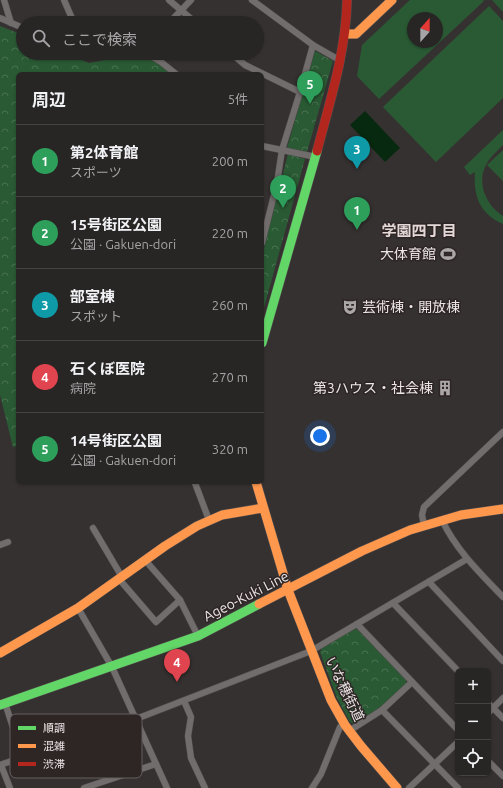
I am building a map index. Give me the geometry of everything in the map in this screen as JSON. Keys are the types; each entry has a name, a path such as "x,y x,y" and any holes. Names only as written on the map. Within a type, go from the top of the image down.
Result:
{"street":[{"path":"4,0 11,23"},
{"path":"64,0 71,16"},
{"path":"170,0 188,16"},
{"path":"175,16 191,0"},
{"path":"252,0 313,45 341,61"},
{"path":"264,336 316,157 341,61 346,34 347,0"},
{"path":"346,34 356,34 392,0"},
{"path":"0,18 16,25"},
{"path":"264,235 277,183 282,150 313,45"},
{"path":"158,60 174,72"},
{"path":"240,60 260,72"},
{"path":"264,74 300,92"},
{"path":"264,146 316,157"},
{"path":"424,525 422,514 424,507 503,432"},
{"path":"195,484 209,520"},
{"name":"いな穂街道","path":"257,484 288,590 311,651 344,729 397,788"},
{"path":"0,653 78,608 181,535 209,520 237,512 263,508"},
{"name":"Ageo-Kuki Line","path":"2,704 198,636 362,551 397,535 442,520 479,511 503,508"},
{"path":"442,520 445,528 467,559 503,597"},
{"path":"93,528 120,578 156,622 180,600"},
{"path":"0,545 8,542"},
{"path":"142,717 311,651 467,559"},
{"path":"145,560 180,600 198,636"},
{"path":"429,582 503,660"},
{"path":"393,603 455,668"},
{"path":"78,608 112,667 134,714"},
{"path":"357,624 455,727"},
{"path":"312,788 321,774 344,729 382,710 412,682"},
{"path":"493,708 503,698"},
{"path":"184,701 191,717 188,736 191,758 205,788"},
{"path":"2,704 10,725"},
{"path":"489,704 503,718"},
{"path":"382,710 458,788"},
{"path":"142,732 167,788"},
{"path":"410,788 455,745"},
{"path":"10,762 0,765 10,788"},
{"path":"142,769 156,764"},
{"path":"491,764 503,776"},
{"path":"84,788 114,778"}],"green space":[{"path":"410,0 484,1 443,39 443,12 407,12 407,48 434,48 379,99 357,76 362,45"},
{"path":"492,0 503,0 503,12"},
{"path":"489,6 503,21 503,98 436,162 383,107"},
{"path":"0,26 16,32 16,60 82,60 89,63 105,60 152,60 160,64 169,72 16,72 16,446 13,447 0,395"},
{"path":"315,51 333,61 307,152 287,148"},
{"path":"503,130 503,145 493,155 485,167 482,181 488,201 497,212 503,216 503,224 495,220 484,209 475,189 475,172 470,175 464,167"},
{"path":"503,150 503,181 487,165"},
{"path":"288,154 305,159 264,308 264,248"},
{"path":"354,628 358,630 406,680 406,684 380,709 354,724 350,722 337,698 320,652 322,648"}],"shaded area":[{"path":"365,111 400,148 385,162 350,125"}],"traffic: fast":[{"path":"264,336 317,151"},
{"path":"0,705 198,636 259,604"}],"traffic: slow":[{"path":"346,34 356,34 392,0"},
{"path":"257,484 288,590 331,700 345,725 397,788"},
{"path":"0,653 78,608 165,546 197,526 222,515 263,508"},
{"path":"259,604 362,551 410,530 461,515 503,509"}],"traffic: jam":[{"path":"317,151 332,95 344,38 347,0"}],"place":[{"name":"14号街区公園","path":"310,104"},
{"name":"部室棟","path":"357,169"},
{"name":"15号街区公園","path":"283,208"},
{"name":"第2体育館","path":"357,230"},
{"name":"大体育館","path":"448,254"},
{"name":"芸術棟・開放棟","path":"350,307"},
{"name":"第3ハウス・社会棟","path":"445,388"},
{"name":"石くぼ医院","path":"177,682"}],"district":[{"name":"学園四丁目","path":"419,231"}]}
